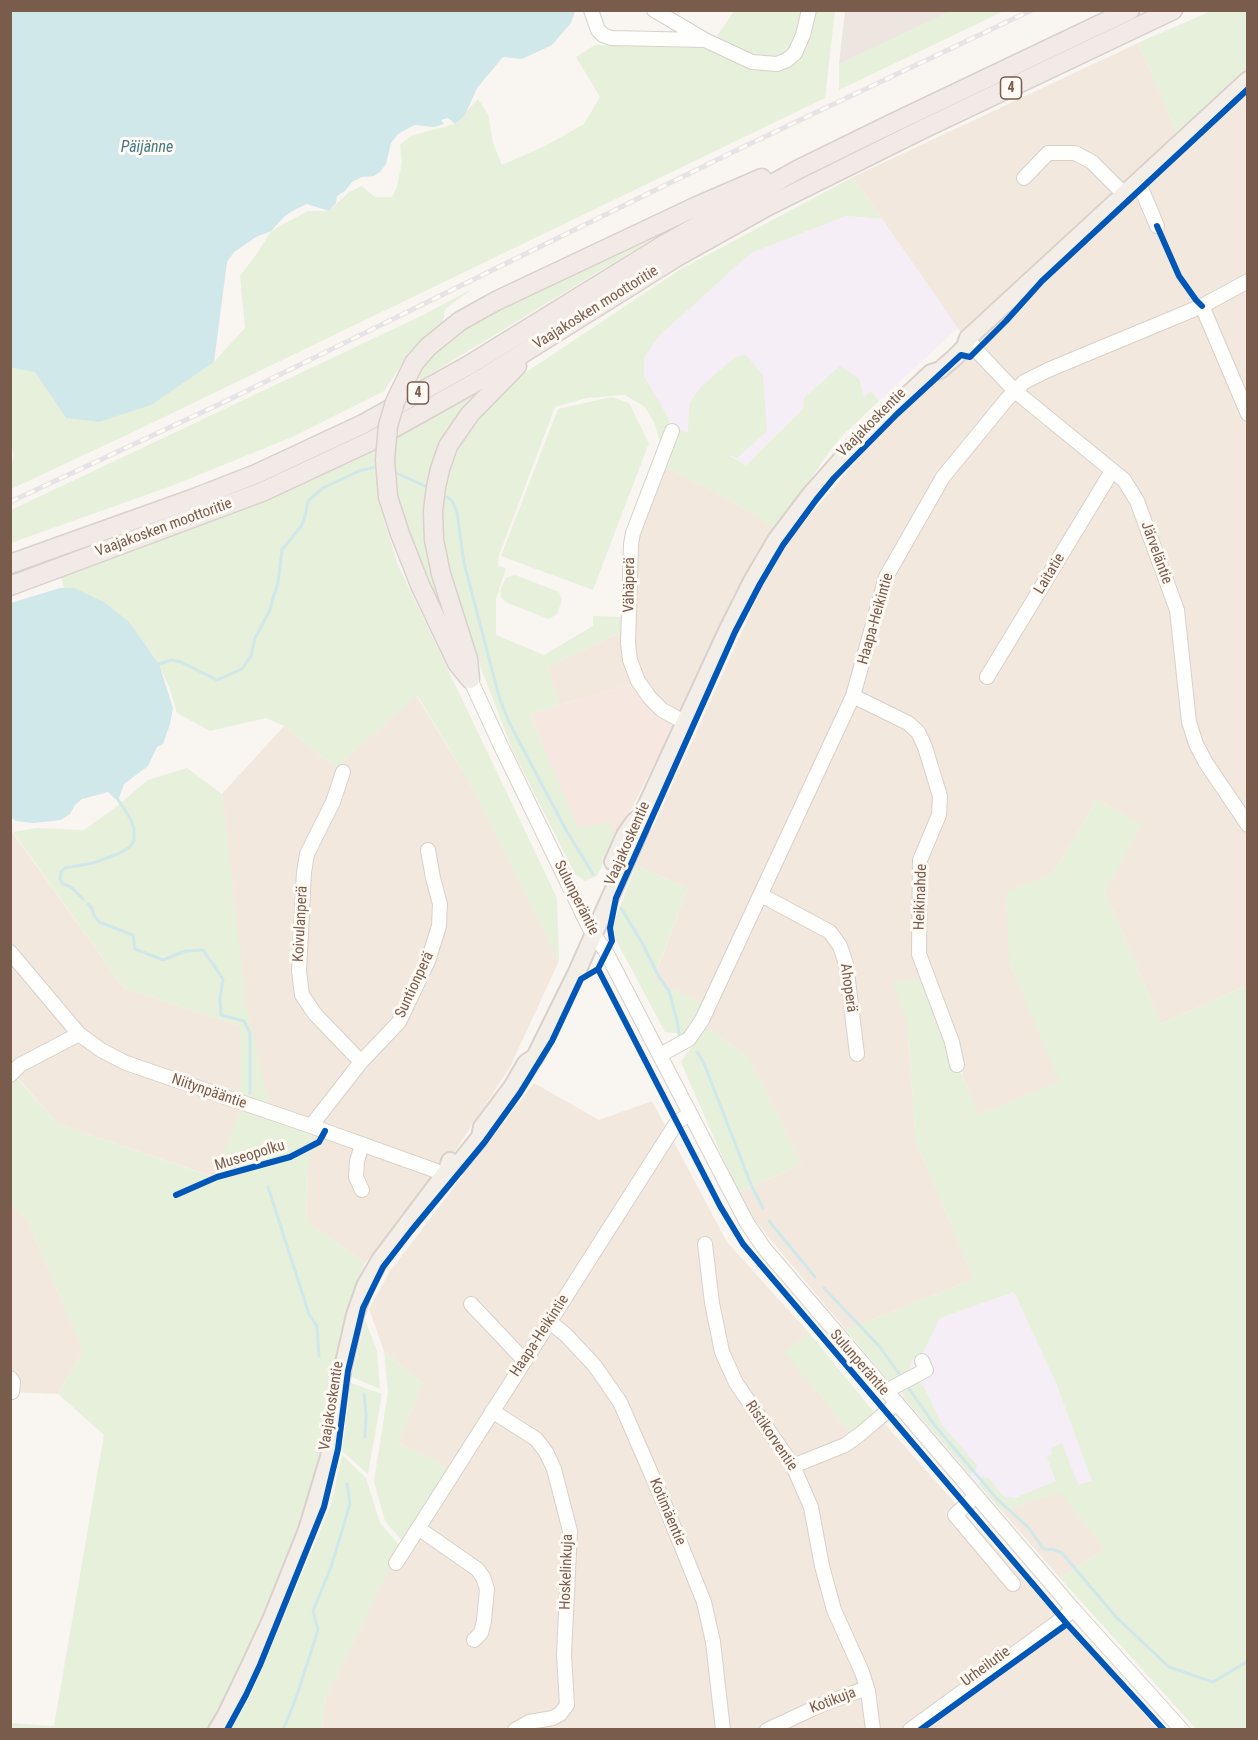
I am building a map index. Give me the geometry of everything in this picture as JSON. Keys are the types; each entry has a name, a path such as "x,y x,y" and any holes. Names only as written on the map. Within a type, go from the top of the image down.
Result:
{"highway":[{"name":"Vaajakosken moottoritie","path":"10,564 256,474 363,424 468,365 665,244 799,170 1130,10"},
{"name":"Vaajakosken moottoritie","path":"10,586 262,492 379,436 437,405 675,258 768,206 1173,10"},
{"path":"470,679 457,663 420,585 388,497 385,460 388,426 395,402 414,363 428,347 460,321 496,301 697,206 770,175 799,170"},
{"path":"470,679 468,659 441,574 434,540 433,511 436,487 448,446 470,414 531,349"}],"main road":[{"name":"Vaajakoskentie","path":"217,1730 259,1647 307,1530 329,1457 343,1367 355,1315 365,1286 380,1260 446,1172 450,1161 473,1131 482,1127 512,1087 526,1063 535,1057 576,974 590,928 625,835 633,822 641,817 728,629 776,540 810,495 854,445 931,372 940,370 954,358 965,347 968,338 1248,80"}],"street":[{"path":"591,10 598,30 611,38 705,40"},
{"path":"654,10 705,40 752,63 777,64 787,60 795,53 803,35 809,10"},
{"path":"1024,178 1048,153 1075,153 1130,188 1141,188 1156,226"},
{"name":"Haapa-Heikintie","path":"660,1055 689,1039 702,1020 853,696 886,577 943,477 1024,382 1048,369 1202,306 1248,281"},
{"path":"1202,306 1248,414"},
{"name":"Järveläntie","path":"968,338 979,353 1015,390 1124,480 1137,501 1177,610 1189,722 1196,744 1206,763 1248,825"},
{"name":"Vähäperä","path":"672,431 633,533 628,644 630,660 638,681 650,698 663,710 686,723"},
{"name":"Laitatie","path":"987,677 1112,471"},
{"name":"Sulunperäntie","path":"470,679 590,928 606,952 747,1223 764,1248 898,1384 897,1403 1073,1609 1182,1730"},
{"name":"Heikinahde","path":"853,696 908,723 918,732 940,796 939,815 920,860 919,954 952,1042 957,1065"},
{"name":"Koivulanperä","path":"343,772 333,802 307,854 303,872 299,971 302,995 315,1014 361,1062"},
{"name":"Suntionperä","path":"311,1126 361,1062 399,1022 428,962 439,926 440,903 428,850"},
{"name":"Ahoperä","path":"761,895 830,932 840,946 846,964 857,1054"},
{"name":"Niitynpääntie","path":"10,952 79,1034 101,1050 126,1063 446,1172"},
{"path":"10,1075 20,1065 79,1034"},
{"name":"Haapa-Heikintie","path":"396,1563 677,1122 690,1114"},
{"path":"362,1144 357,1161 356,1177 362,1190"},
{"name":"Ristikorventie","path":"705,1244 712,1303 722,1352 736,1383 793,1466 811,1507 822,1566 834,1610 867,1688 873,1730"},
{"path":"471,1304 524,1360"},
{"name":"Kotimäentie","path":"550,1322 566,1335 594,1366 620,1402 664,1503 704,1602 714,1642 723,1730"},
{"path":"898,1384 926,1370 922,1361"},
{"path":"793,1466 845,1445 897,1403"},
{"name":"Hoskelinkuja","path":"492,1411 536,1439 546,1452 554,1469 570,1531 564,1654 567,1705 561,1714 553,1718 530,1722 515,1730"},
{"path":"976,1496 955,1515 1013,1584"},
{"path":"418,1528 477,1569 483,1577 487,1589 484,1621 481,1633 474,1640"},
{"name":"Urheilutie","path":"910,1730 1073,1609"},
{"name":"Kotikuja","path":"767,1730 823,1704 867,1688"}],"shaded area":[{"path":"845,11 952,11 839,64"},
{"path":"1138,43 1185,151 1247,94 1247,985 1161,1024 1105,891 1141,825 1097,799 1054,872 1009,962 1060,1082 978,1115 963,1076 955,1043 894,983 907,1022 916,1142 974,1279 846,1330 756,1222 738,1193 802,1164 749,1058 706,1026 712,1008 653,980 688,889 636,865 763,585 793,535 963,336 853,177"},
{"path":"846,216 882,219 958,328 879,401 871,392 836,424 803,409 746,465 678,428 670,421 644,377 644,358 658,337 751,253"},
{"path":"666,467 728,499 776,529 733,596 679,715 664,707 643,678 633,643 638,535"},
{"path":"623,631 633,684 559,705 548,667"},
{"path":"633,684 675,723 616,839 578,829 530,715"},
{"path":"416,695 472,787 559,961 510,1067 446,1165 365,1263 306,1221 308,1173 314,1128 214,1177 58,1124 11,1070 10,829 124,988 240,1026 240,1094 246,1006 222,794 284,726 336,768"},
{"path":"534,1083 599,1120 652,1101 727,1242 810,1334 784,1351 857,1441 882,1421 1157,1729 322,1730 326,1699 392,1562 456,1473 398,1442 423,1384 384,1351 369,1309 390,1271"},
{"path":"11,1204 28,1221 83,1351 58,1394 12,1392"},
{"path":"1014,1292 1056,1383 1093,1481 1002,1511 978,1487 889,1381 899,1379 912,1360 921,1356 940,1318"},
{"path":"1059,1491 1105,1549 1060,1578 1002,1511"}],"green space":[{"path":"952,10 1004,11 839,90 839,64"},
{"path":"734,11 835,11 825,98 11,489 11,465 14,456 10,435 10,369 35,371 66,418 214,362 245,328 240,276 271,231 308,211 329,211 349,192 362,186 375,197 392,197 397,187 402,162 400,145 410,136 455,124 478,99 488,114 493,143 502,165 545,146 584,124 600,97 576,57 595,45 694,48 716,38"},
{"path":"1211,11 1247,11 1247,70 1178,135 1138,43"},
{"path":"853,177 882,219 846,216 751,253 658,337 644,358 644,376 670,421 661,447 655,424 645,407 625,395 587,398 555,407 499,555 498,566 506,568 496,599 496,635 544,655 593,626 593,616 623,617 623,631 548,667 559,705 530,715 578,828 609,822 616,839 597,876 585,881 575,874 512,749 457,605 443,539 442,503 448,470 474,421 497,396 525,373 681,269"},
{"path":"677,224 407,390 419,369 433,353 472,322"},
{"path":"472,289 445,309 443,322 412,349 384,391 292,437 174,485 11,543 11,510 421,316"},
{"path":"746,355 763,375 767,431 737,458 726,454 746,465 803,409 804,398 840,366 859,379 864,397 871,391 879,401 832,448 776,529 728,499 666,467 678,428 688,433 689,404 701,387 735,357"},
{"path":"485,387 431,487 463,659 383,499 380,507 398,565 557,898 559,961 472,787 417,695 336,768 284,726 266,718 210,731 177,713 169,686 153,654 74,588 64,588 61,576 265,500 371,452"},
{"path":"612,397 629,403 649,443 593,590 501,556 558,409"},
{"path":"515,575 559,592 562,600 557,614 549,619 505,602 500,591 506,578"},
{"path":"187,768 222,794 247,1008 271,1112 240,1095 240,1026 124,988 13,832 36,828 84,830 148,780"},
{"path":"1097,799 1142,825 1105,891 1161,1024 1247,985 1247,1729 1196,1729 1060,1578 1105,1549 1059,1492 1002,1511 979,1485 982,1477 989,1478 1003,1496 1015,1498 1056,1481 1047,1457 1052,1454 1051,1448 1062,1443 1078,1485 1092,1481 1056,1383 1014,1292 940,1318 921,1356 912,1360 908,1372 899,1379 889,1381 846,1330 974,1279 916,1142 907,1022 893,983 926,977 956,1067 963,1076 978,1115 1059,1082 1009,962 1006,892 1054,872"},
{"path":"636,865 688,889 653,979 702,1003 685,1034 665,1032 616,940 614,928 616,917"},
{"path":"706,1026 749,1058 802,1164 738,1193 681,1062"},
{"path":"10,1070 58,1124 213,1177 243,1104 315,1129 308,1173 306,1221 365,1263 347,1314 322,1456 302,1527 223,1712 211,1729 11,1729 11,1723 54,1726 104,1435 58,1394 83,1351 28,1221 11,1204"},
{"path":"365,1320 377,1351 380,1389 352,1377"},
{"path":"810,1334 877,1416 853,1436 783,1351"},
{"path":"384,1351 423,1384 398,1442 452,1470 403,1542 385,1521 374,1481 388,1392"},
{"path":"917,1382 923,1385 942,1425 977,1465 976,1471 970,1474 904,1398 902,1390"},
{"path":"351,1383 382,1394 368,1474 342,1451"},
{"path":"342,1455 366,1478 380,1523 400,1546 326,1699 322,1729 231,1730 251,1695 331,1505"}],"water":[{"name":"Päijänne","path":"11,10 575,11 571,23 552,45 522,59 503,57 477,88 465,115 455,124 448,118 441,120 444,124 434,127 415,125 398,134 391,143 386,164 380,172 352,182 345,191 337,196 336,203 329,211 307,204 285,216 271,231 256,237 234,252 227,262 214,362 151,405 99,422 66,418 35,372 11,369"},
{"path":"60,588 74,588 104,602 129,622 159,664 173,708 170,724 163,744 157,747 148,766 124,784 119,798 115,799 108,792 82,799 70,814 61,820 33,823 16,821 10,817 11,603"}],"waterway":[{"path":"159,664 171,660 181,662 217,680 242,669 251,656 255,638 269,612 278,582 282,550 302,525 308,501 323,488 359,471 375,467"},
{"path":"396,473 425,486"},
{"path":"447,497 452,501 457,512 464,563 500,700 510,724 566,830 593,874"},
{"path":"83,899 71,887 63,884 60,879 61,872 65,868 93,863 118,854 130,847 134,841 134,829 130,818 117,798"},
{"path":"88,904 99,922 133,935 135,949 163,960 185,951 203,950 223,979 220,999 221,1015 244,1021 250,1033 250,1093"},
{"path":"621,908 669,991 680,1039"},
{"path":"697,1052 703,1061 752,1187 763,1208"},
{"path":"268,1187 309,1314 317,1326 319,1356"},
{"path":"769,1221 815,1277"},
{"path":"824,1288 880,1347 902,1378"},
{"path":"907,1386 936,1427 998,1500 1028,1527 1042,1547 1062,1553 1116,1617 1169,1667 1213,1682 1248,1661"},
{"path":"364,1394 365,1437"},
{"path":"283,1730 318,1630 313,1611 331,1567 350,1504 347,1484"}],"railway":[{"path":"10,502 224,402 739,149 1032,10"}],"cycle path":[{"path":"227,1730 260,1665 324,1507 338,1449 348,1371 363,1308 383,1267 484,1143 520,1093 552,1041 581,979 598,969 612,941 610,928 616,898 735,632 783,545 834,478 897,414 961,355 970,357 1042,281 1248,89"},
{"path":"1157,226 1179,276 1202,306"},
{"path":"598,969 720,1206 743,1244 1067,1624 1164,1730"},
{"name":"Museopolku","path":"176,1195 217,1177 290,1157 319,1142 325,1131"},
{"path":"920,1730 1067,1624"}]}
